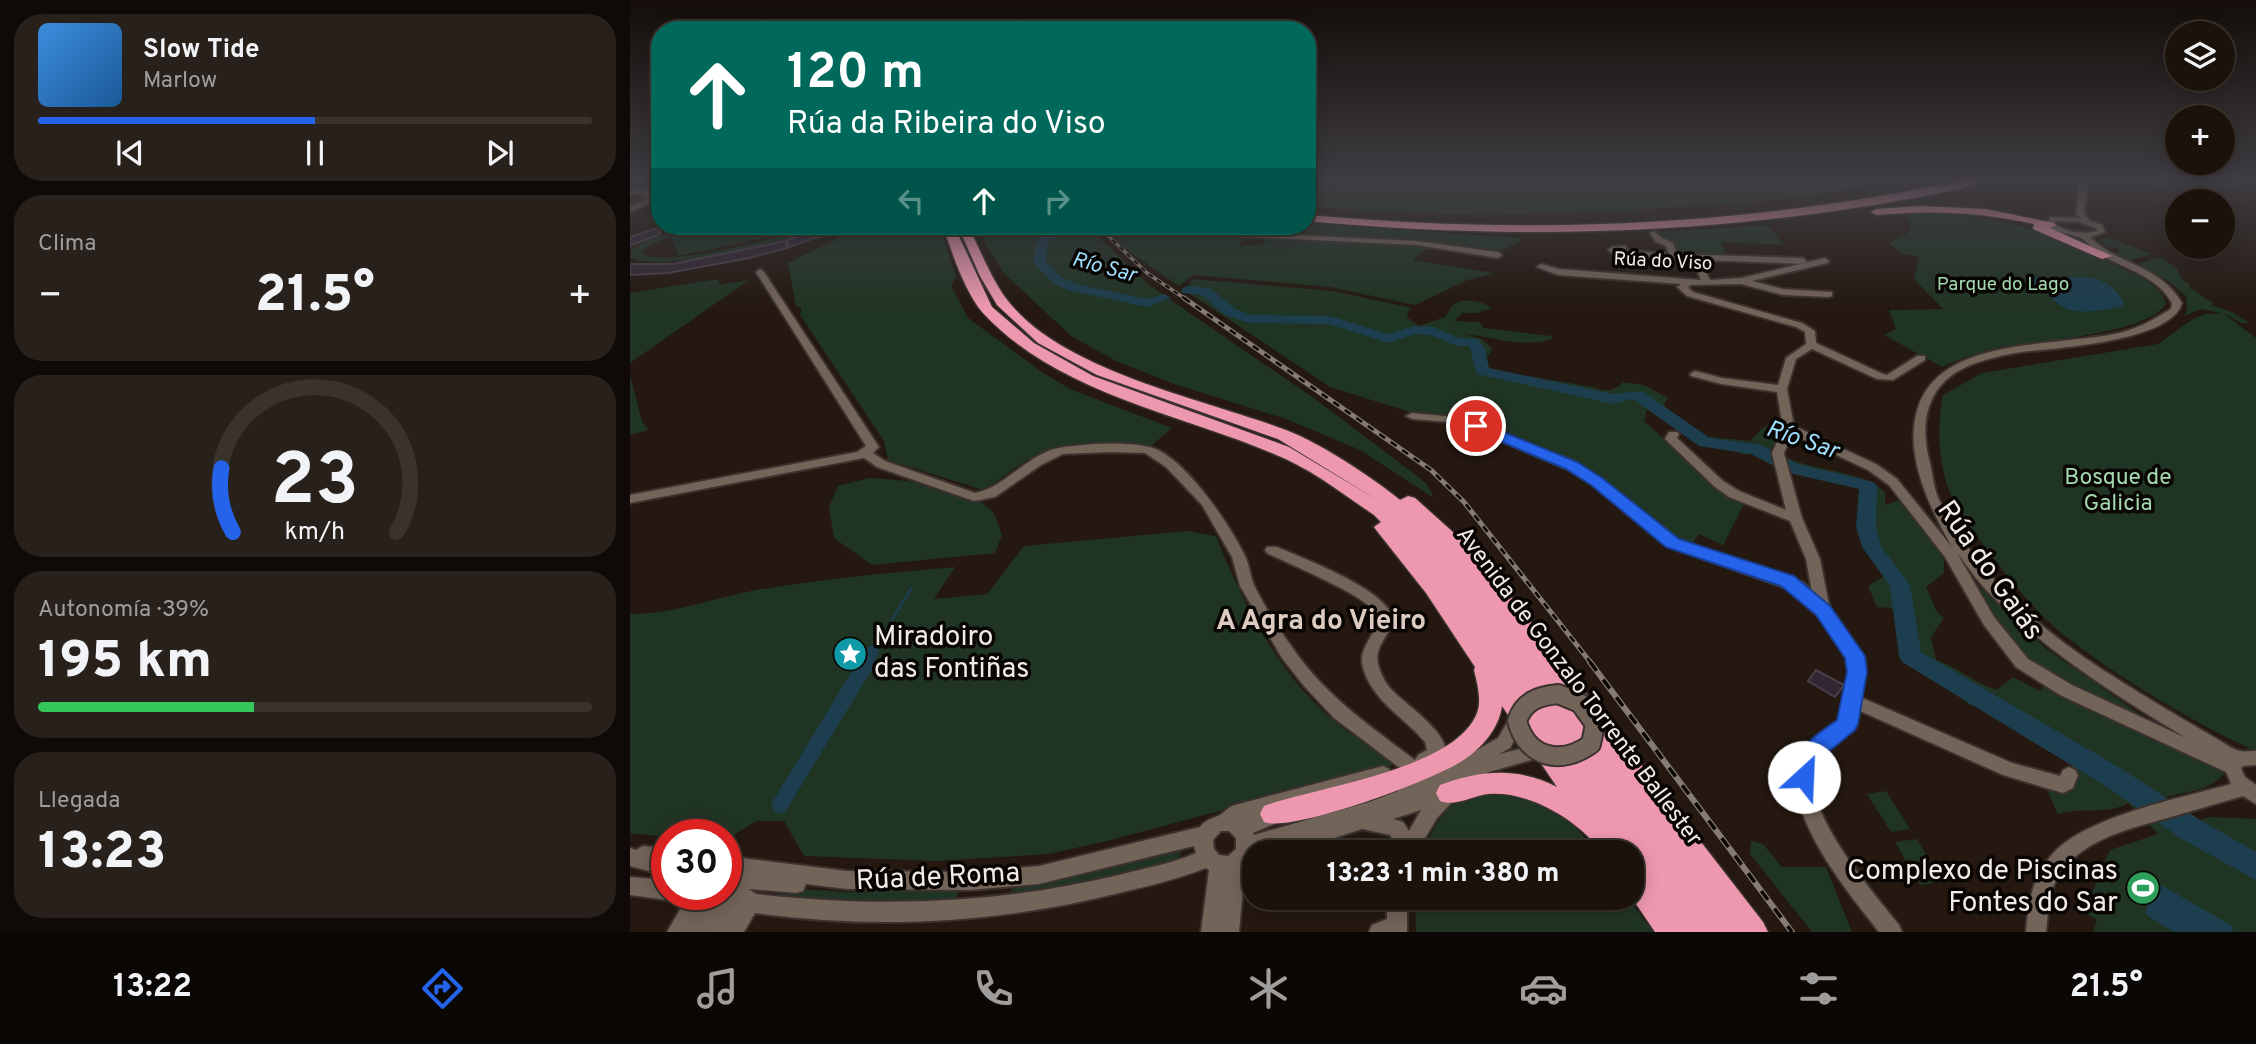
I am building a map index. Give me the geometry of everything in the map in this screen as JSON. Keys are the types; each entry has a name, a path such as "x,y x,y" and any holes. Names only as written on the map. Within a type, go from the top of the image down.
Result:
{"highway":[{"path":"1354,222 1484,229 1737,222"},
{"path":"1414,222 1483,225 1623,222"},
{"path":"1709,224 1723,222"},
{"path":"2012,222 2038,228 2106,256"},
{"path":"2039,222 2050,225"},
{"name":"Avenida de Gonzalo Torrente Ballester","path":"952,235 971,280 988,309 1030,346 1088,379 1283,452 1336,481 1381,511 1440,572 1700,932"},
{"name":"Avenida de Gonzalo Torrente Ballester","path":"967,235 986,276 1004,305 1043,340 1102,372 1283,435 1355,477 1415,522 1470,585 1728,932"},
{"path":"1283,435 1316,446 1400,495 1439,527 1520,621 1753,932"},
{"path":"1336,481 1388,532 1433,588 1608,840"},
{"path":"1270,820 1396,779 1466,747 1483,729 1492,699 1482,660"},
{"path":"1440,785 1513,781 1538,788 1606,840"},
{"path":"1644,891 1673,932"}],"street":[{"path":"2083,235 2101,232 2099,227 2088,222"},
{"path":"2036,932 2039,901 2055,862 2085,837 2124,821 2197,802 2250,792 2242,761 2113,685 2021,615 1978,571 1961,549 1936,506 1923,472 1919,438 1922,410 1929,392 1942,377 1962,365 1994,354 2121,334 2159,320 2175,310 2177,303 2167,288 2106,256 2083,235 2050,225"},
{"path":"1654,233 1659,240 1670,245 1673,255"},
{"path":"1251,235 1417,243 1499,255"},
{"path":"1623,248 1612,250 1649,256 1694,256 1707,283"},
{"name":"Rúa do Viso","path":"1541,267 1558,272 1667,279 1687,284 1741,281 1825,261 1694,256"},
{"path":"630,499 865,453 873,447 761,272"},
{"path":"1741,281 1783,292 1829,294"},
{"path":"1687,284 1682,287 1689,294 1805,327 1812,337 1811,345 1791,358 1782,389 1789,428 1778,449 1795,518 1813,559 1823,611"},
{"path":"1811,345 1881,377 1889,378 1921,358"},
{"path":"1695,374 1721,381 1782,389"},
{"path":"1412,416 1461,420 1571,466 1596,481 1672,543 1787,581 1823,611 1855,656 1857,672 1847,724 1814,750 1807,761 1807,796 1822,834 1892,932"},
{"name":"Rúa do Gaiás","path":"1789,428 1872,467 1893,482 1951,555 1989,621 2022,663 2066,690 2242,761"},
{"path":"1673,434 1671,439 1719,484 1742,498 1795,518"},
{"path":"865,453 881,464 974,497 990,494 1037,461 1061,451 1110,447 1148,450 1170,464 1207,503 1239,557 1247,586 1288,654 1310,682 1340,713 1410,766 1436,754 1437,748 1424,728 1396,707 1381,689 1372,670 1370,651 1385,625 1386,617 1382,609 1361,594 1272,550"},
{"path":"1558,694 1588,714 1591,744 1573,756 1561,758 1536,752 1521,738 1517,722 1519,712 1534,698 1558,694"},
{"path":"1853,701 2009,770 2063,785 2067,783 2069,775"},
{"name":"Rúa de Roma","path":"1270,820 1440,785 1504,743 1517,722"},
{"name":"Rúa de Roma","path":"1229,846 1248,816 1270,820 1313,836 1357,823 1487,765 1536,752"},
{"name":"Rúa de Roma","path":"742,892 819,909 892,912 999,908 1113,886 1229,846 1270,820 1410,766"},
{"path":"1413,840 1430,813 1440,785"},
{"path":"1357,823 1378,823 1396,828 1404,840"},
{"name":"Rúa de Roma","path":"742,888 838,886 866,880 971,881 1039,875 1207,834 1229,846"},
{"path":"1212,932 1229,846"},
{"path":"1229,846 1229,932"},
{"path":"630,855 651,857"},
{"path":"630,855 651,862"},
{"path":"630,886 651,888"},
{"path":"677,932 700,910"},
{"path":"694,932 709,910"},
{"path":"713,932 718,910"},
{"path":"728,910 733,932"},
{"path":"1390,930 1394,910"}],"green space":[{"name":"Parque do Lago","path":"1909,222 2002,222 2039,232 2089,252 2146,280 2163,296 2166,304 2155,314 2137,323 2065,339 1995,349 1942,367 1884,335 1896,329 1889,310 1943,309 1914,279 1919,257 1903,254 1889,243 1911,231"},
{"path":"1316,224 1519,238 1520,241 1498,253 1424,242 1275,235 1316,235"},
{"path":"1767,225 1785,245 1721,242 1727,257 1677,253 1674,243 1664,239 1660,232"},
{"path":"676,235 645,248 643,253 654,257 672,257 746,245 784,235 801,235 758,247 694,259 666,262 643,261 630,257 632,249 654,237"},
{"path":"680,235 779,235 679,256 670,237"},
{"path":"844,235 942,235 956,276 951,286 968,318 1070,389 1172,428 1151,446 1091,444 1047,452 1027,460 988,487 980,489 888,460 884,441 800,315 802,308 796,306 788,263"},
{"path":"980,235 1096,235 1149,285 1318,401 1426,483 1434,498 1360,450 1286,419 1174,384 1116,361 1071,336 1003,272"},
{"path":"1113,235 1246,236 1239,246 1262,244 1268,236 1421,245 1429,246 1413,260 1494,273 1465,281 1415,305 1331,287 1193,275 1179,286 1124,248"},
{"path":"2110,238 2153,254 2127,261 2117,255 2120,249 2107,247 2099,239"},
{"name":"Bosque de Galicia","path":"2161,257 2177,269 2183,281 2190,284 2189,287 2214,304 2212,305 2232,312 2250,323 2242,323 2223,313 2256,338 2256,751 2157,699 2053,626 2013,583 1964,518 1950,493 1942,462 1939,429 1943,395 1982,373 2158,344 2193,319 2205,314 2221,313 2201,309 2184,316 2187,311 2186,296 2167,280 2135,265"},
{"path":"718,279 720,285 749,280 630,363 630,293"},
{"path":"1192,279 1332,291 1412,308 1407,313 1408,318 1419,326 1445,317 1451,307 1460,302 1483,303 1492,308 1477,313 1462,313 1454,321 1479,322 1484,328 1552,336 1552,339 1529,343 1462,334 1482,339 1493,349 1482,363 1486,369 1605,390 1616,388 1623,382 1644,385 1668,398 1661,410 1708,437 1750,441 1766,426 1780,425 1785,428 1771,449 1785,457 1875,484 1885,492 1885,505 1903,499 1944,560 1944,573 1926,587 1937,612 1944,618 1931,637 1936,660 1997,690 2013,677 2040,691 2046,684 2214,764 2224,774 2211,785 2164,798 2189,823 2211,817 2256,819 2256,932 2093,932 2097,920 2084,912 2110,850 2158,834 2128,803 2111,809 2058,814 2044,784 2072,786 2071,756 2059,748 2031,741 1991,714 1970,705 1905,656 1898,614 1891,608 1877,607 1868,586 1884,576 1865,533 1862,513 1863,487 1789,470 1757,454 1742,454 1725,445 1695,441 1647,409 1644,421 1712,483 1744,504 1723,545 1699,534 1691,545 1675,539 1600,478 1495,429 1463,417 1413,413 1330,387 1189,293 1183,288 1189,286"},
{"path":"630,375 642,422 649,430 630,435"},
{"path":"869,478 933,485 979,501 993,512 1002,535 995,553 872,565 834,538 829,507 838,486"},
{"path":"1187,531 1216,536 1252,615 1283,665 1301,688 1343,728 1400,763 1107,841 1048,854 936,861 804,856 784,821 756,821 742,830 742,819 651,819 651,835 630,833 630,614 678,609 782,586 955,567 934,599 987,594 1024,546"},
{"path":"1969,577 2045,648 2158,727 2108,706 2023,660 1996,624"},
{"path":"1494,790 1522,791 1566,816 1587,840 1428,840 1450,807 1467,795"},
{"path":"1886,791 1910,829 1891,832 1867,794"},
{"path":"1917,839 1942,882 1920,885 1895,842"},
{"path":"1751,841 1763,844 1782,867 1826,867 1852,932 1812,932 1750,854"},
{"path":"1181,845 1180,861 1076,888 1007,900 1014,884"},
{"path":"961,887 954,903 888,904 780,898 785,888 846,892"},
{"path":"1415,910 1637,910 1653,932 1416,932"}],"water":[{"path":"2086,277 2113,288 2124,303 2122,306 2091,311 2071,310 2054,301 2048,292 2037,290 2024,278"},
{"path":"2156,882 2234,927 2232,932 2174,932 2145,914"}],"building":[{"path":"651,230 651,235 658,235 630,246 630,237"},
{"path":"801,235 824,235 789,247 787,240"},
{"path":"786,241 787,248 749,258 668,273 630,275 630,264 673,264"},
{"path":"1816,670 1844,685 1835,697 1808,681"}],"waterway":[{"name":"Río Sar","path":"1052,235 1043,240 1039,262 1057,280 1073,287 1148,303 1164,298"},
{"name":"Río Sar","path":"1187,290 1205,291 1230,312 1249,319 1330,320 1388,339 1415,330 1433,331 1457,342 1473,342 1478,349 1482,371 1613,399 1636,394 1705,442 1755,449 1791,468 1868,486 1866,527 1872,547 1900,585 1910,656 2113,777 2190,829 2256,867"},
{"path":"873,651 912,587"},
{"path":"866,663 873,651"},
{"path":"780,805 867,662"}],"railway":[{"path":"1107,235 1147,273 1187,300"},
{"path":"1184,298 1431,470 1464,502 1591,663"},
{"path":"1590,662 1792,932"}],"place":[{"name":"Miradoiro das Fontiñas","path":"850,654"},
{"name":"Complexo de Piscinas Fontes do Sar","path":"2143,888"}],"district":[{"name":"A Agra do Vieiro","path":"1321,622"}],"route":[{"path":"1476,426 1571,466 1596,481 1644,523 1672,543 1787,581 1799,587 1823,611 1855,656 1857,672 1847,724 1814,750 1807,761 1804,777"}]}
